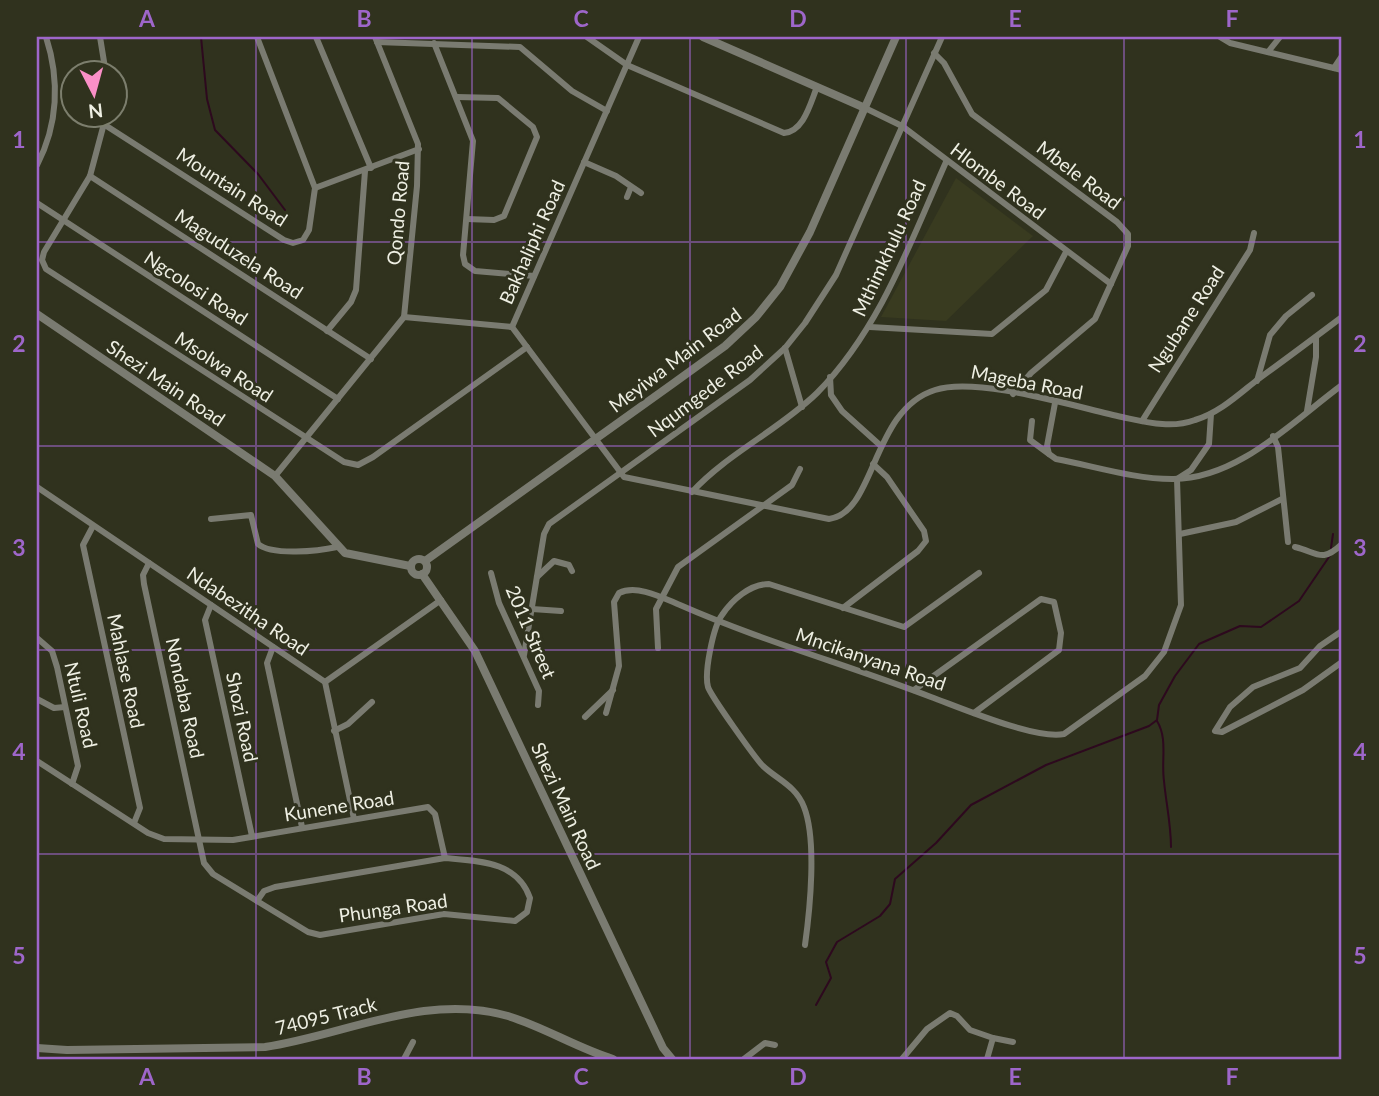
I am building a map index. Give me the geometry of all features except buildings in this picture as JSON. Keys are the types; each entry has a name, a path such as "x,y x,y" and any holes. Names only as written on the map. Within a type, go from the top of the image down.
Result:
{"street":[{"path":"37,165 48,141 55,113 55,78 46,37"},
{"path":"100,37 104,60"},
{"name":"Mountain Road","path":"114,130 289,243 303,240 308,234 315,188 257,37"},
{"path":"316,37 368,170 354,297 327,331"},
{"path":"587,37 627,65 784,133 796,130 817,87"},
{"name":"Bakhaliphi Road","path":"404,317 512,327 639,37"},
{"path":"704,37 864,108"},
{"name":"Meyiwa Main Road","path":"425,561 724,346 757,317 780,287 810,232 896,37"},
{"name":"Nqumgede Road","path":"524,655 549,524 750,380 785,348 836,275 942,37"},
{"path":"1220,37 1230,43 1342,70"},
{"path":"1268,52 1280,37"},
{"path":"376,39 524,48 572,91 607,111"},
{"name":"Qondo Road","path":"376,39 417,137 419,149 404,317"},
{"path":"434,43 473,141 463,255 468,268 534,276"},
{"name":"Mbele Road","path":"934,53 941,58 972,114 1125,230 1128,246 1095,319 1031,373 1013,394"},
{"path":"1334,68 1342,56"},
{"path":"457,97 499,98 533,127 537,137 504,216 494,220 467,219"},
{"name":"Hlombe Road","path":"864,108 902,126 946,162 1111,284"},
{"name":"Msolwa Road","path":"103,130 89,176 44,251 42,260 46,269 344,462 361,464 527,347"},
{"path":"315,188 419,149"},
{"path":"584,162 641,193"},
{"name":"Mthimkhulu Road","path":"692,492 802,407 870,327 946,162"},
{"name":"Maguduzela Road","path":"89,176 371,359"},
{"path":"627,197 631,187"},
{"name":"Ngcolosi Road","path":"37,203 338,399"},
{"name":"Ngubane Road","path":"1142,421 1250,250 1254,233"},
{"path":"870,327 992,334 1046,290 1066,252"},
{"path":"1257,380 1270,335 1286,316 1312,295"},
{"name":"Shezi Main Road","path":"37,314 275,476 305,506 337,547 352,556 410,566"},
{"path":"275,476 404,317"},
{"name":"Mageba Road","path":"619,474 692,492 834,518 854,504 899,414 928,393 965,385 1142,421 1182,424 1210,414 1342,317"},
{"path":"512,327 619,474"},
{"path":"1307,411 1316,357 1316,337"},
{"path":"785,348 802,407"},
{"path":"830,377 831,395 842,411 881,446"},
{"path":"1032,421 1030,440 1056,459 1141,476 1177,479 1214,472 1273,436 1342,385"},
{"path":"1049,454 1047,446 1055,403"},
{"path":"1177,479 1191,470 1209,444 1210,414"},
{"path":"1273,436 1278,447 1288,542"},
{"path":"843,608 918,551 926,541 924,531 887,477 873,464"},
{"path":"657,648 656,609 682,563 792,485 800,469"},
{"name":"Mncikanyana Road","path":"979,573 904,627 763,584 732,602 717,622 974,713 1049,735 1064,734 1152,671 1164,652 1181,605 1177,479"},
{"name":"Ndabezitha Road","path":"37,487 325,682"},
{"path":"1180,534 1236,522 1282,499"},
{"path":"211,519 251,515 258,544 265,549 314,551 337,547"},
{"name":"Mahlase Road","path":"93,526 83,545 140,808 134,823"},
{"path":"1295,547 1316,556 1330,554 1342,544"},
{"name":"Shezi Main Road","path":"410,566 415,559 425,561"},
{"path":"422,574 427,568 425,561"},
{"path":"537,577 554,561 569,565 572,571"},
{"name":"Nondaba Road","path":"149,563 143,575 144,584 200,840"},
{"name":"Shezi Main Road","path":"410,566 414,574 422,574 475,651 669,1058"},
{"name":"2011 Street","path":"491,573 499,603 539,691 538,705"},
{"path":"606,713 620,666 616,597 631,589 661,597 717,622 710,651 708,688 757,760 796,793 807,816 811,837 809,920 805,945"},
{"path":"914,690 1041,599 1050,599 1054,603 1061,633 1059,650 974,713"},
{"path":"354,819 325,682 441,600"},
{"name":"Shozi Road","path":"211,605 205,620 252,836"},
{"path":"532,609 561,611"},
{"path":"1342,631 1320,646 1300,668 1253,687 1230,707 1216,731 1224,731 1303,691 1342,662"},
{"name":"Ntuli Road","path":"37,638 52,651 78,766 72,783"},
{"path":"273,647 267,663 302,827"},
{"path":"585,717 615,689"},
{"path":"37,699 54,708 65,707"},
{"path":"334,731 348,724 372,702"},
{"name":"Kunene Road","path":"37,761 156,838 200,840 252,836 432,809 445,858"},
{"path":"200,840 207,868 257,901"},
{"name":"Phunga Road","path":"445,858 489,863 515,874 530,898 527,912 515,921 444,914 320,935 308,932 257,901 264,891 275,887 445,858"},
{"name":"74095 Track","path":"37,1048 78,1050 265,1047 408,1013 447,1008 506,1016 612,1059"},
{"path":"902,1059 941,1018 953,1014 970,1030 1013,1042"},
{"path":"987,1059 993,1038"},
{"path":"404,1059 413,1042"},
{"path":"744,1059 765,1043 775,1045"}],"shaded area":[{"path":"956,178 1033,236 946,321 881,317"}],"waterway":[{"path":"201,37 207,99 215,130 258,174 285,210"},
{"path":"1331,548 1333,534"},
{"path":"816,1005 831,978 826,962 837,942 880,916 890,904 895,879 936,843 971,805 1046,765 1149,726 1157,720 1159,705 1175,676 1199,644 1240,626 1261,627 1299,601 1331,554"},
{"path":"1157,721 1163,742 1163,773 1171,847"}]}
